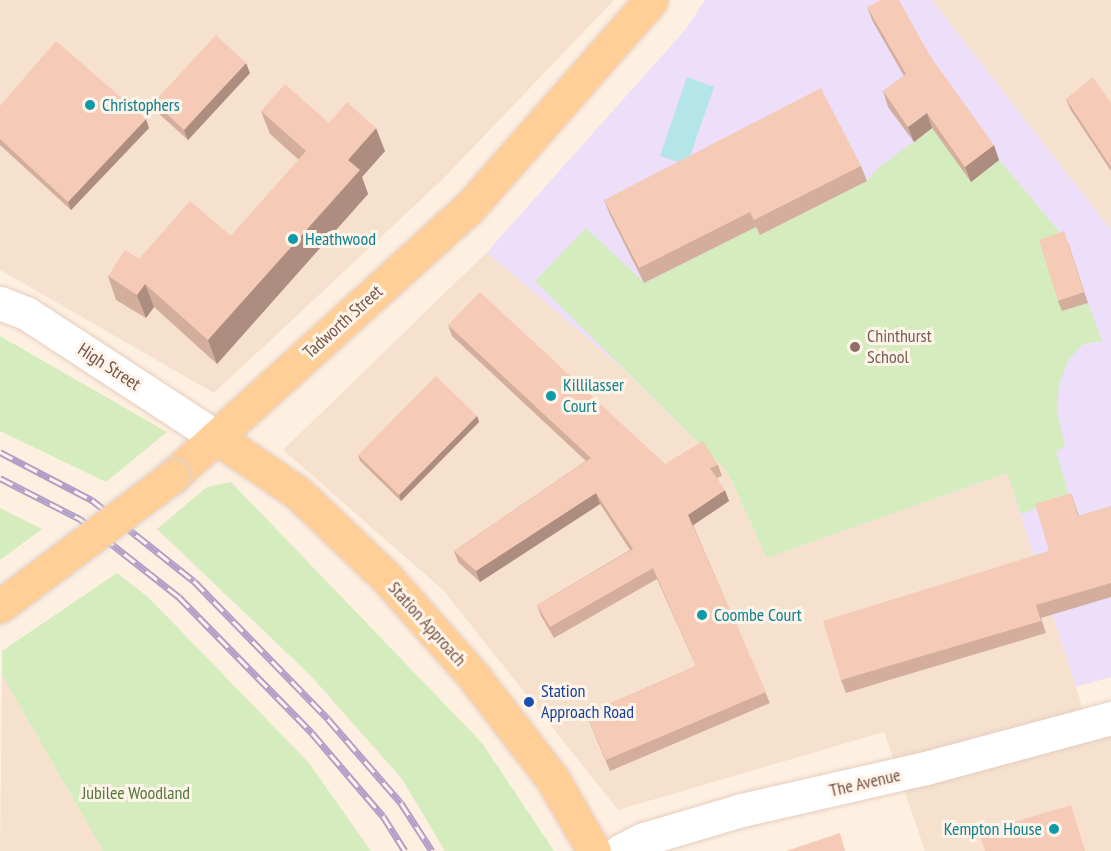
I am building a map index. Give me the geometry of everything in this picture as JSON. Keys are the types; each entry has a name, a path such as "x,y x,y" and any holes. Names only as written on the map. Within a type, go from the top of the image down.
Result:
{"main road":[{"name":"Tadworth Street","path":"0,606 173,476 469,208 651,0"},
{"name":"Station Approach","path":"216,437 298,493 386,578 471,673 552,778 594,851"}],"street":[{"name":"High Street","path":"0,303 26,313 216,437"},
{"name":"The Avenue","path":"620,851 644,839 742,810 926,768 1111,719"}],"shaded area":[{"path":"0,0 614,0 442,180 214,393 0,270"},
{"name":"Chinthurst School","path":"705,0 932,0 1111,230 1111,677 1076,687 1007,473 767,558 727,471 622,368 487,252 685,30"},
{"path":"932,0 1111,0 1111,230"},
{"path":"487,252 622,368 727,471 767,558 1007,473 1091,734 1111,728 1111,851 925,851 884,732 618,810 443,590 283,450"},
{"path":"2,675 103,851 0,851"}],"green space":[{"path":"932,128 971,182 999,160 1068,242 1062,311 1088,303 1102,341 1083,344 1069,359 1059,384 1057,412 1065,446 1056,452 1069,496 1021,514 1007,473 767,558 727,471 535,281 586,228 645,283 749,230 742,201 760,235 867,181 878,168"},
{"path":"0,336 167,432 106,482 0,431"},
{"path":"231,482 482,743 554,851 445,851 402,779 311,676 157,529 207,487"},
{"path":"0,508 42,529 0,560"},
{"name":"Jubilee Woodland","path":"117,573 148,597 309,763 371,851 103,851 2,675 2,651"}],"water":[{"path":"687,77 714,87 687,165 660,156"}],"building":[{"path":"881,0 899,0 930,56 994,145 965,167 927,113 908,127 883,91 906,74 867,7"},
{"name":"Christophers","path":"216,35 246,63 184,130 154,102"},
{"path":"56,41 146,119 68,202 0,139 0,106"},
{"path":"1093,77 1111,103 1111,167 1066,99"},
{"path":"285,84 329,123 347,102 376,128 348,160 360,170 208,340 145,284 137,295 108,276 125,250 139,259 190,201 231,236 306,151 261,111"},
{"path":"821,88 861,166 754,220 750,212 639,268 604,200"},
{"path":"1064,231 1084,292 1058,301 1039,240"},
{"path":"480,292 665,464 703,441 718,465 710,468 725,490 688,515 766,692 606,760 586,714 696,666 653,568 550,627 537,605 633,549 596,493 476,571 454,551 591,458 448,325"},
{"path":"436,376 477,416 399,495 358,455"},
{"path":"1071,493 1078,516 1111,506 1111,583 1036,605 1041,621 841,680 823,621 1049,551 1035,504"},
{"name":"Kempton House","path":"1071,805 1085,851 985,851 979,832"},
{"path":"840,833 845,851 786,851"}],"railway":[{"path":"0,452 92,500 194,581 328,719 401,803 432,851"},
{"path":"0,478 80,519 179,597 312,733 383,816 405,851"}],"place":[{"name":"Christophers","path":"90,105"},
{"name":"Heathwood","path":"293,239"},
{"name":"Chinthurst School","path":"855,347"},
{"name":"Killilasser Court","path":"551,396"},
{"name":"Coombe Court","path":"702,615"},
{"name":"Station Approach Road","path":"529,702"},
{"name":"Kempton House","path":"1054,829"}]}
